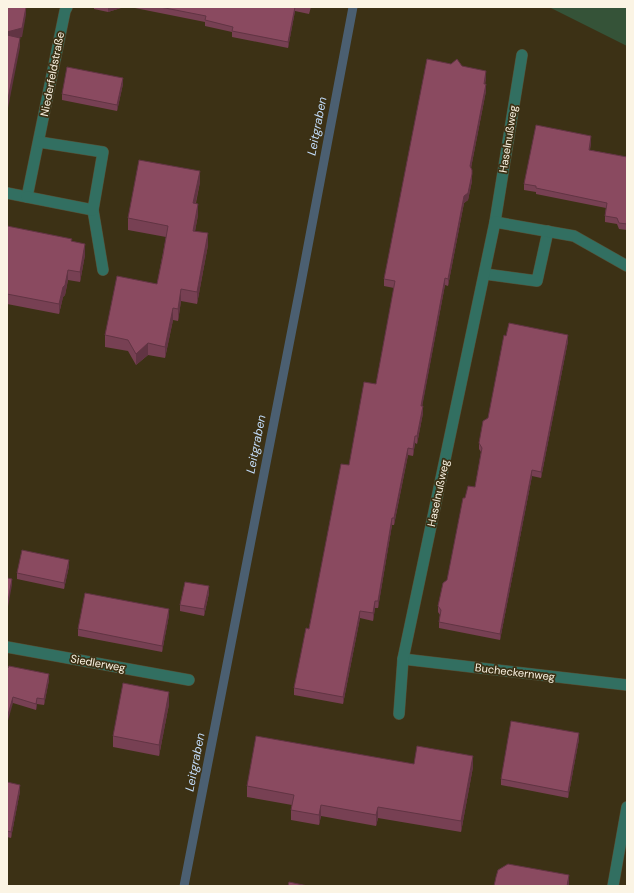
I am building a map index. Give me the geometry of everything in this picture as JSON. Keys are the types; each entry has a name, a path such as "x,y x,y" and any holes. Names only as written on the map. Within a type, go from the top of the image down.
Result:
{"street":[{"name":"Niederfeldstraße","path":"28,197 67,7"},
{"name":"Haselnußweg","path":"399,714 403,659 485,274 522,55"},
{"path":"39,142 103,152 93,210 103,270"},
{"path":"7,193 93,210"},
{"path":"495,222 574,236 627,266"},
{"path":"485,274 537,281 548,231"},
{"name":"Siedlerweg","path":"7,647 189,680"},
{"name":"Bucheckernweg","path":"403,659 627,685"},
{"path":"613,886 627,807"}],"green space":[{"path":"549,7 627,7 627,46"}],"building":[{"path":"7,7 26,7 22,28 7,32"},
{"path":"160,7 295,7 288,42 232,31 233,27 205,20 206,16"},
{"path":"7,35 20,38 7,104"},
{"path":"427,59 451,64 457,59 462,66 486,71 484,84 486,84 470,166 472,174 468,193 464,196 448,279 445,278 421,406 423,406 417,436 415,436 413,449 408,448 394,518 392,518 378,601 375,601 373,613 360,611 343,697 294,688 306,628 309,629 341,464 349,465 364,382 376,384 395,281 384,279"},
{"path":"67,67 123,78 117,105 62,94"},
{"path":"536,125 591,136 589,150 627,157 627,224 619,223 617,218 605,216 607,203 536,188 536,186 524,184"},
{"path":"139,160 200,171 193,203 198,204 193,231 208,233 197,292 181,289 178,309 173,308 165,347 148,343 136,354 128,340 105,335 117,276 157,284 163,255 168,226 128,218"},
{"path":"7,226 72,239 71,241 85,244 80,272 68,270 59,304 7,294"},
{"path":"509,323 568,335 541,472 532,470 500,634 439,622 441,610 438,606 443,583 447,580 463,498 465,498 468,486 475,487 482,448 479,443 483,421 488,418 504,335 506,336"},
{"path":"22,550 69,560 64,583 17,573"},
{"path":"7,578 12,579 7,606"},
{"path":"185,582 209,586 204,609 180,605"},
{"path":"85,593 169,609 162,646 78,629"},
{"path":"9,666 49,674 44,699 37,698 36,704 13,697 7,718 7,668"},
{"path":"123,683 169,692 159,745 113,736"},
{"path":"511,721 579,733 568,792 501,779"},
{"path":"256,736 414,764 417,746 473,756 461,821 378,807 376,815 321,805 319,815 291,810 294,795 247,786"},
{"path":"7,782 20,785 11,832 7,831"},
{"path":"508,864 569,875 567,886 494,886 498,870"},
{"path":"289,882 308,886 288,886"}],"waterway":[{"name":"Leitgraben","path":"184,886 353,7"}]}
